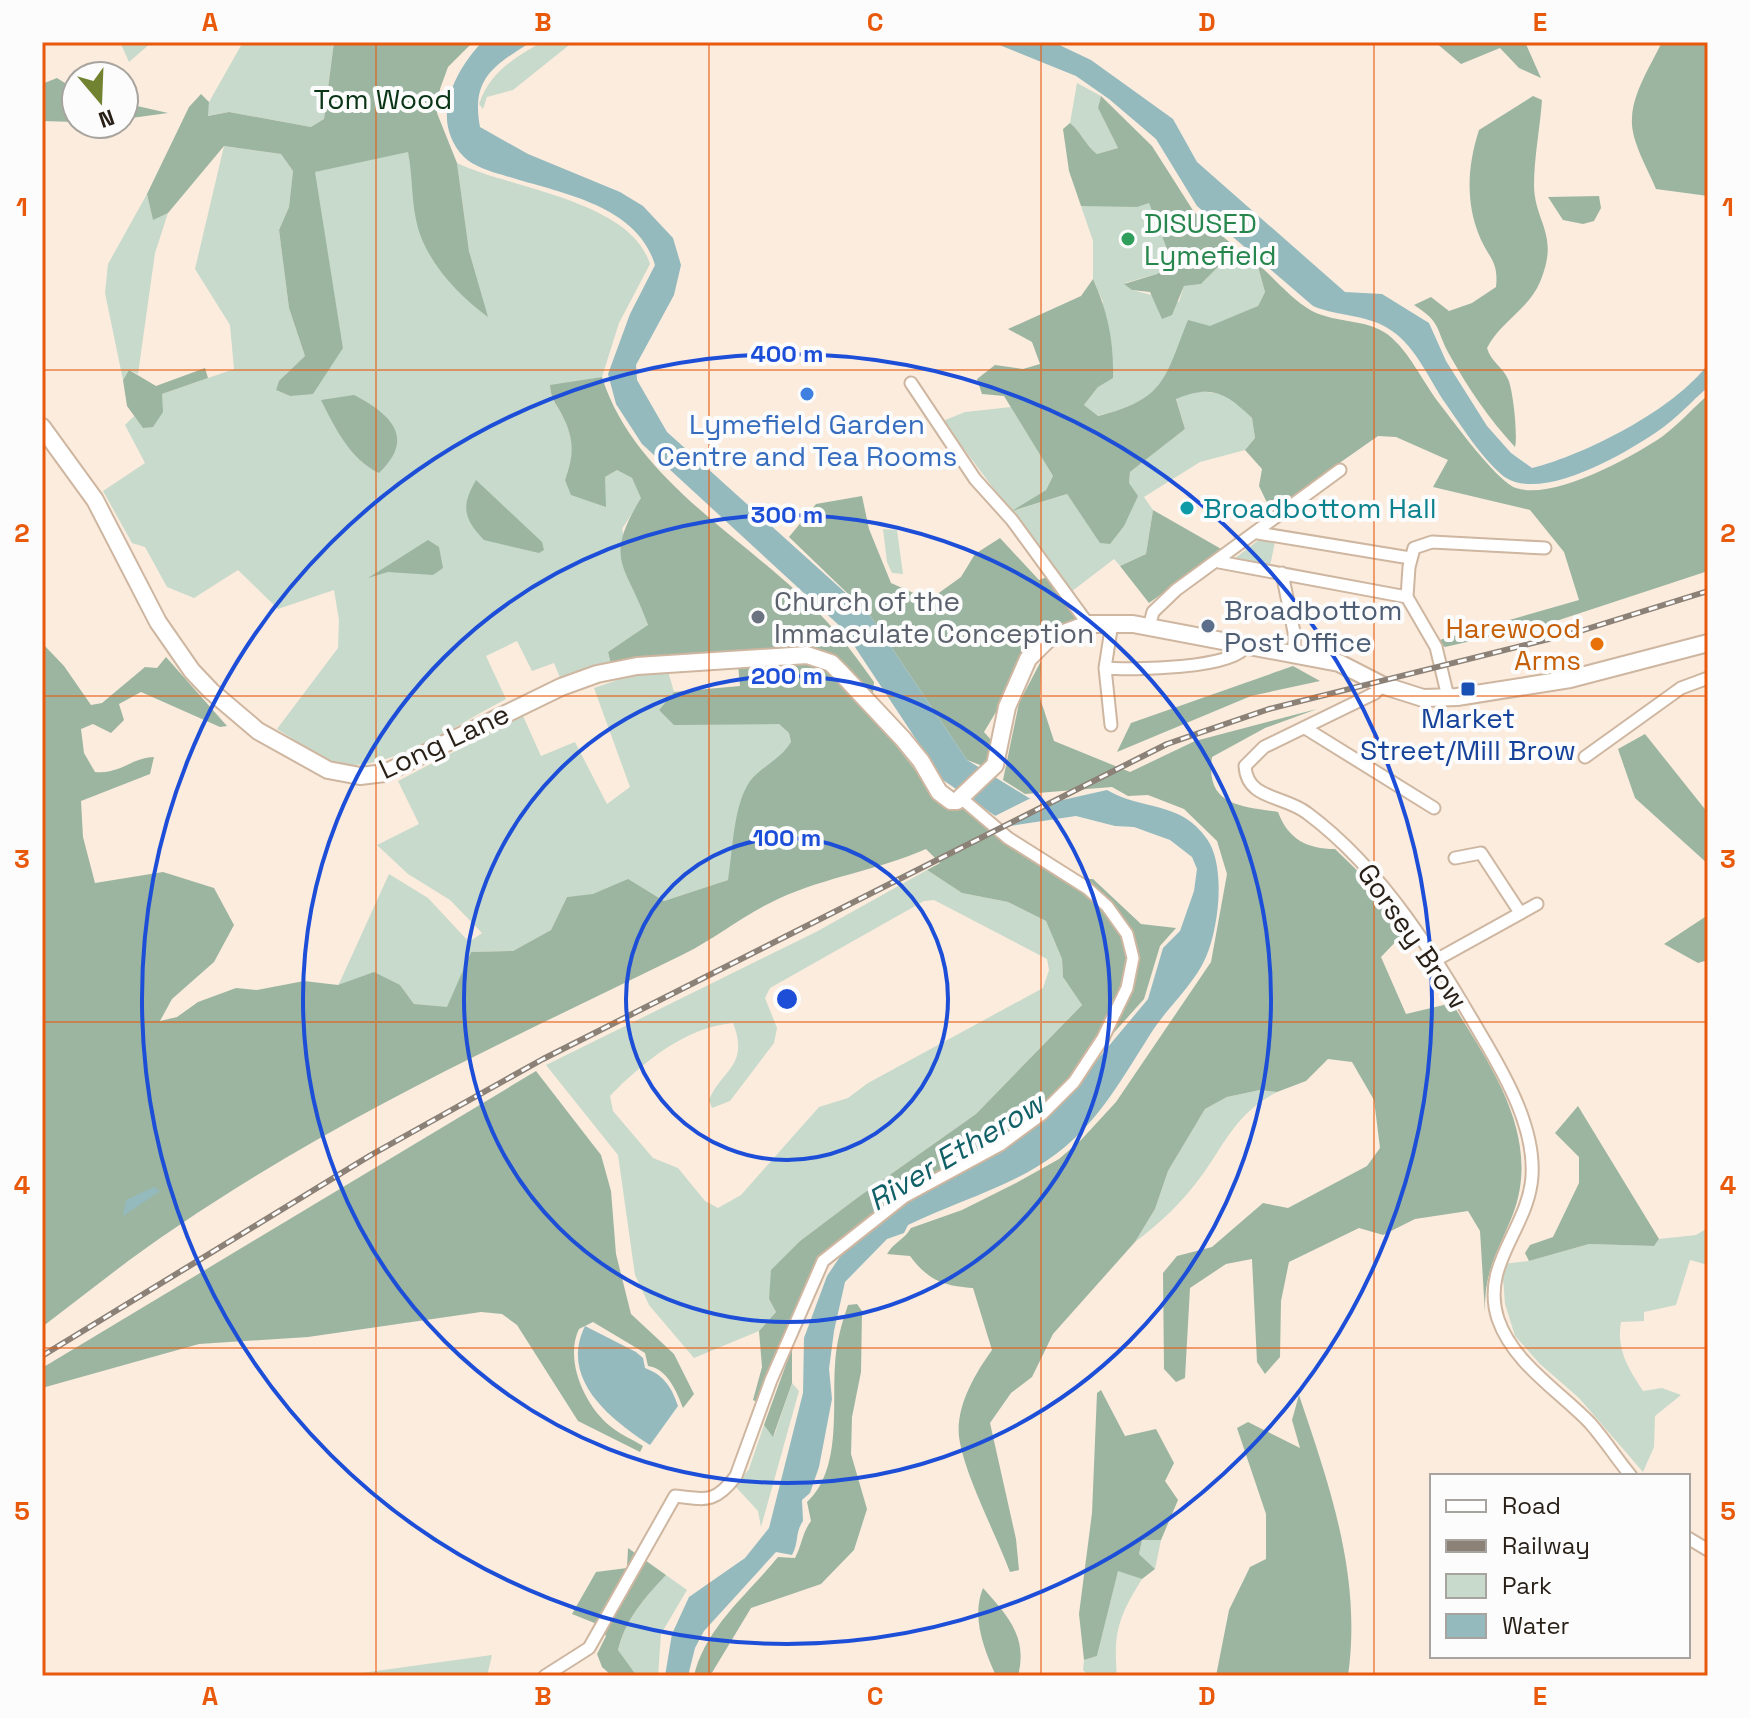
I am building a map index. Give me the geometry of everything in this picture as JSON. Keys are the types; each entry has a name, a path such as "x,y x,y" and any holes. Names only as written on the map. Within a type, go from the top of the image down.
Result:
{"street":[{"path":"911,383 975,479 1012,520 1088,624"},
{"name":"Long Lane","path":"42,427 101,509 158,622 192,671 258,731 328,770 360,776 385,773 561,687 597,674 637,666 807,655 831,663 956,797"},
{"path":"1149,627 1153,612 1176,590 1219,562 1340,470"},
{"path":"1258,533 1410,558"},
{"path":"1448,697 1436,647 1407,597 1410,558 1418,545 1432,542 1545,548"},
{"path":"1219,562 1407,597"},
{"path":"1282,573 1294,632 1294,654"},
{"path":"1111,725 1105,668 1112,623"},
{"path":"545,1676 585,1657 671,1500 679,1496 702,1500 725,1489 736,1476 771,1380 823,1261 904,1197 1000,1145 1042,1114 1074,1082 1127,988 1133,958 1127,934 1107,906 1087,888 1008,838 956,797 993,767 1007,706 1028,659 1048,639 1088,624 1149,627 1348,666 1407,695 1448,697 1584,676 1708,643"},
{"path":"1105,668 1167,669 1236,656 1246,646"},
{"path":"1585,757 1681,688 1708,678"},
{"name":"Gorsey Brow","path":"1382,685 1375,693 1251,757 1245,766 1250,786 1301,808 1368,865 1436,960 1510,1082 1526,1135 1532,1175 1522,1216 1494,1278 1493,1296 1499,1321 1518,1353 1591,1425 1629,1474"},
{"path":"1305,728 1434,808"},
{"path":"1455,858 1481,853 1519,911"},
{"path":"1436,960 1519,911 1537,904"},
{"path":"1690,1539 1708,1550"}],"green space":[{"path":"120,42 152,42 131,60 128,60"},
{"path":"243,42 334,42 324,119 311,127 229,112 207,116 209,102"},
{"name":"Tom Wood","path":"334,42 473,42 448,67 440,89 437,113 457,163 469,251 488,317 446,278 429,254 414,209 408,152 315,172 343,348 313,394 290,396 276,390 279,381 305,356 289,308 279,230 289,207 293,171 281,154 224,146 168,213 153,220 147,194 189,107 201,94 209,102 208,116 229,112 311,127 324,119"},
{"path":"542,42 573,42 513,90 487,97 483,109 479,104 496,75"},
{"path":"1435,42 1525,42 1541,78 1519,68 1500,48 1461,64"},
{"path":"1662,42 1708,42 1708,196 1656,189 1634,136 1633,108 1643,79"},
{"path":"57,78 60,80 60,122 42,121 42,84"},
{"path":"1077,83 1101,96 1098,108 1118,148 1097,154 1070,123"},
{"path":"1101,96 1152,146 1194,212 1247,257 1223,262 1201,284 1184,286 1172,315 1162,319 1150,292 1132,290 1124,284 1157,274 1173,264 1149,203 1137,207 1081,206 1069,171 1063,129 1070,123 1097,154 1118,148 1098,108"},
{"path":"1533,96 1542,100 1534,186 1547,241 1546,266 1535,292 1487,348 1510,384 1515,447 1471,391 1437,326 1414,305 1431,297 1449,311 1472,303 1496,287 1494,265 1479,235 1472,209 1472,156 1479,130"},
{"path":"140,107 168,113 140,117"},
{"path":"224,146 281,154 293,171 289,207 279,230 289,308 305,356 280,381 276,390 290,396 343,348 314,172 408,151 413,179 487,316 469,251 457,163 594,211 619,225 638,242 650,264 619,323 602,377 550,386 572,443 572,457 565,480 605,477 617,470 632,478 642,498 622,529 648,626 608,652 611,664 561,680 554,663 532,671 517,641 486,656 506,699 400,754 377,762 355,765 336,763 313,753 277,729 338,648 339,620 334,590 278,609 238,570 194,598 167,587 145,547 132,543 103,491 145,463 125,425 134,416 143,427 162,394 234,369 230,325 195,269"},
{"path":"1146,193 1173,264 1157,274 1125,283 1132,290 1179,302 1184,286 1201,284 1223,262 1247,257 1257,263 1265,292 1258,306 1179,344 1166,374 1150,394 1129,406 1097,416 1084,405 1098,387 1103,302 1093,279 1093,241 1081,206 1102,206"},
{"path":"147,194 153,219 168,213 155,253 138,374 129,370 123,380 105,293 108,264"},
{"path":"1599,196 1601,208 1594,221 1583,224 1563,220 1548,197"},
{"path":"1257,263 1290,295 1312,311 1374,327 1392,338 1477,452 1498,475 1516,488 1550,488 1613,465 1663,436 1708,395 1708,571 1550,623 1445,647 1436,641 1579,600 1564,552 1530,510 1433,487 1448,460 1396,437 1378,436 1271,511 1259,486 1262,469 1245,450 1255,438 1252,418 1226,397 1209,392 1176,399 1185,429 1130,472 1129,483 1138,496 1124,526 1110,544 1100,543 1067,494 1012,511 1046,490 1053,476 1004,396 982,394 977,379 995,365 1023,369 1040,364 1032,342 1008,329 1081,296 1093,279 1109,327 1113,365 1113,378 1098,387 1084,405 1098,416 1150,394 1167,372 1188,320 1210,326 1258,306 1265,292"},
{"path":"205,368 208,378 162,394 163,412 153,427 143,428 127,406 123,380 129,370 156,386"},
{"path":"602,377 616,410 635,441 658,469 807,601 847,645 874,682 871,714 946,809 965,805 1071,879 1093,879 1141,924 1176,928 1160,946 1144,999 1110,1037 1132,987 1127,967 1111,1008 1082,1062 1040,1112 820,1259 759,1403 753,1400 762,1367 759,1331 776,1312 769,1299 771,1270 800,1241 976,1114 1082,1005 1063,977 1062,959 1046,921 1008,902 962,893 927,870 940,863 926,849 778,899 684,954 490,1048 362,1115 238,1187 178,1226 42,1327 42,643 64,666 91,705 102,703 145,667 157,668 166,657 227,726 220,727 141,692 119,704 124,720 111,733 93,724 81,729 84,753 95,772 112,771 154,757 150,774 81,801 83,837 95,883 163,872 214,888 234,925 214,962 172,999 160,1021 177,1017 198,1002 236,988 257,990 304,981 338,985 374,972 400,985 414,1004 447,1007 471,952 513,951 551,930 567,897 593,894 628,879 664,901 728,880 737,815 744,791 755,776 787,748 791,742 789,733 779,724 674,725 659,710 674,692 740,686 737,654 611,664 608,652 648,625 626,575 621,550 629,519 641,498 632,478 617,470 605,477 606,507 571,495 565,480 571,457 570,435 553,400 550,385"},
{"path":"1194,391 1228,394 1252,418 1255,438 1245,450 1200,462 1144,497 1153,510 1146,554 1120,566 1114,559 1071,592 943,421 965,412 1011,407 1053,476 1046,490 1016,510 1067,494 1100,542 1129,483 1130,472 1185,429 1176,398"},
{"path":"354,395 379,410 394,428 396,449 379,473 352,451 321,400"},
{"path":"476,480 542,542 544,550 539,553 484,540 466,512 468,497"},
{"path":"862,496 869,529 891,583 929,600 961,577 975,554 1000,538 1039,580 1047,577 1077,614 1078,619 1042,635 984,732 992,741 988,768 967,760 869,614 789,537 816,504"},
{"path":"1153,510 1223,550 1149,603 1120,566 1146,554"},
{"path":"883,529 897,530 903,574 892,573 887,562"},
{"path":"1260,539 1275,542 1270,566 1234,559"},
{"path":"428,540 439,547 443,568 433,575 388,572 368,578"},
{"path":"1041,661 1040,698 1054,741 1130,772 1195,741 1317,709 1265,728 1212,757 1214,785 1228,801 1278,812 1293,836 1316,847 1335,849 1369,882 1405,932 1381,957 1406,1014 1452,1003 1508,1103 1517,1130 1521,1157 1520,1185 1513,1214 1489,1273 1485,1313 1480,1231 1468,1211 1415,1219 1383,1235 1359,1228 1289,1262 1281,1301 1280,1357 1265,1374 1257,1362 1252,1259 1226,1264 1190,1288 1185,1378 1176,1382 1164,1369 1163,1273 1177,1256 1212,1247 1263,1203 1288,1208 1367,1166 1380,1148 1374,1100 1352,1062 1328,1059 1306,1081 1277,1092 1260,1090 1227,1097 1205,1109 1168,1171 1155,1209 1135,1242 1053,1334 1032,1377 1011,1393 990,1423 1016,1539 1019,1570 1010,1572 975,1490 960,1443 962,1406 972,1382 992,1350 973,1288 937,1280 923,1271 910,1256 887,1254 911,1228 962,1210 1059,1159 1116,1102 1211,962 1227,874 1217,841 1184,809 1148,795 1128,796 1112,787 1025,794 1003,780 1019,703"},
{"path":"1293,666 1320,681 1251,696 1117,752 1131,723"},
{"path":"668,671 674,692 659,710 674,724 779,724 789,733 791,742 786,751 751,780 728,880 664,901 628,880 593,895 567,897 551,930 513,951 471,952 448,1008 414,1004 400,985 338,986 389,874 428,898 469,942 482,933 450,900 408,874 377,845 419,824 398,781 523,716 541,756 575,742 607,804 630,787 594,688 638,673"},
{"path":"1645,734 1708,813 1708,864 1635,798 1618,749"},
{"path":"927,870 962,893 1008,902 1046,921 1062,959 1063,977 1082,1005 976,1114 800,1241 772,1270 769,1299 776,1312 759,1331 694,1358 649,1305 635,1275 618,1155 546,1065 816,932","holes":["934,900 1047,959 1049,970 1043,988 868,1083 848,1098 819,1107 741,1195 718,1208 705,1201 678,1168 653,1158 613,1111 610,1096 650,1060 681,1039 715,1026 733,1023 737,1037 736,1058 709,1100 712,1108 730,1101 774,1043 777,1028 765,998 770,988 924,901"]},
{"path":"1708,915 1708,960 1698,963 1664,944"},
{"path":"536,1071 601,1155 611,1191 616,1254 631,1314 674,1354 694,1394 683,1408 666,1376 648,1366 645,1353 593,1322 579,1329 574,1354 585,1395 610,1426 643,1446 640,1452 578,1421 517,1325 502,1314 481,1312 308,1337 199,1344 42,1388 42,1368"},
{"path":"1260,1090 1277,1092 1247,1113 1186,1195 1157,1225 1135,1242 1155,1209 1168,1171 1205,1109 1227,1097"},
{"path":"1578,1106 1659,1239 1654,1246 1589,1244 1529,1261 1525,1253 1530,1245 1553,1237 1579,1183 1579,1157 1555,1133"},
{"path":"1708,1228 1708,1265 1690,1260 1676,1305 1644,1312 1644,1321 1621,1322 1622,1350 1643,1391 1662,1388 1681,1395 1655,1416 1654,1447 1643,1472 1579,1398 1540,1364 1515,1336 1505,1304 1502,1264 1529,1261 1589,1244 1654,1246 1659,1239 1696,1235"},
{"path":"857,1304 862,1311 861,1372 852,1417 851,1454 867,1509 854,1550 821,1584 751,1608 710,1676 694,1676 707,1642 728,1613 778,1557 795,1558 811,1521 807,1502 826,1473 830,1456 839,1335 848,1305"},
{"path":"792,1348 792,1383 773,1437 764,1425"},
{"path":"792,1383 799,1391 761,1527 758,1511 735,1486 749,1469 764,1425 774,1436"},
{"path":"1101,1390 1125,1436 1156,1429 1174,1463 1165,1481 1178,1500 1161,1540 1142,1540 1139,1554 1155,1569 1142,1579 1118,1571 1097,1656 1084,1660 1079,1614 1092,1513 1097,1393"},
{"path":"1299,1395 1332,1498 1347,1568 1351,1603 1348,1676 1216,1676 1229,1610 1250,1567 1266,1559 1266,1514 1237,1428 1248,1422 1300,1448 1292,1420"},
{"path":"1142,1539 1161,1540 1155,1569 1139,1554"},
{"path":"628,1548 666,1575 643,1601 621,1639 618,1650 636,1675 612,1676 602,1667 597,1654 606,1636 597,1624 572,1614 596,1572 627,1568"},
{"path":"1118,1570 1142,1579 1119,1625 1117,1676 1088,1676 1083,1670 1084,1660 1097,1656"},
{"path":"666,1575 687,1590 661,1634 658,1676 635,1676 618,1650 621,1639 637,1610"},
{"path":"983,1588 1008,1618 1018,1638 1018,1676 996,1676 987,1655 980,1633 978,1610"},
{"path":"492,1655 487,1676 347,1675"}],"water":[{"path":"482,42 531,42 496,67 482,85 478,111 480,127 528,154 620,192 643,206 673,238 681,265 674,295 636,365 637,380 667,432 869,614 967,760 1029,798 1058,801 1107,790 1120,797 1173,812 1185,818 1207,839 1217,865 1217,914 1211,944 1201,967 1159,1021 1086,1127 1056,1154 1021,1176 908,1225 904,1233 887,1239 845,1282 829,1369 832,1399 819,1467 810,1493 802,1500 803,1521 794,1551 792,1555 776,1552 704,1631 695,1648 688,1676 665,1676 672,1634 689,1597 745,1558 769,1528 803,1393 804,1338 827,1276 854,1236 904,1202 1021,1137 1057,1108 1148,999 1163,948 1180,931 1194,891 1197,869 1192,857 1170,840 1134,827 1115,826 1076,816 1010,826 943,780 843,629 642,444 616,404 608,374 630,314 655,265 645,244 631,227 613,214 570,195 488,170 464,157 448,128 449,97 462,67"},
{"path":"992,42 1053,42 1091,60 1173,119 1197,162 1345,292 1382,294 1429,323 1446,361 1487,426 1511,453 1532,468 1577,453 1628,428 1674,397 1708,364 1708,387 1658,431 1604,462 1559,480 1518,483 1502,475 1487,460 1440,395 1416,355 1401,338 1374,321 1313,306 1197,206 1156,139 1109,99 1076,76"},
{"path":"154,1187 160,1191 123,1216 126,1200"},
{"path":"585,1326 636,1352 643,1358 645,1368 662,1378 673,1393 678,1406 650,1445 605,1410 584,1380 579,1363 579,1345"}],"pier":[{"path":"1074,793 1005,828 991,818 1037,795"}],"railway":[{"path":"42,1356 371,1155 543,1059 1167,744 1269,709 1577,632 1708,591"}],"place":[{"name":"DISUSED Lymefield","path":"1128,239"},
{"name":"Lymefield Garden Centre and Tea Rooms","path":"807,394"},
{"name":"Broadbottom Hall","path":"1187,508"},
{"name":"Church of the Immaculate Conception","path":"758,617"},
{"name":"Broadbottom Post Office","path":"1208,626"},
{"name":"Harewood Arms","path":"1597,644"},
{"name":"Market Street/Mill Brow","path":"1468,689"}],"water label":[{"name":"River Etherow","path":"956,1152"}]}
